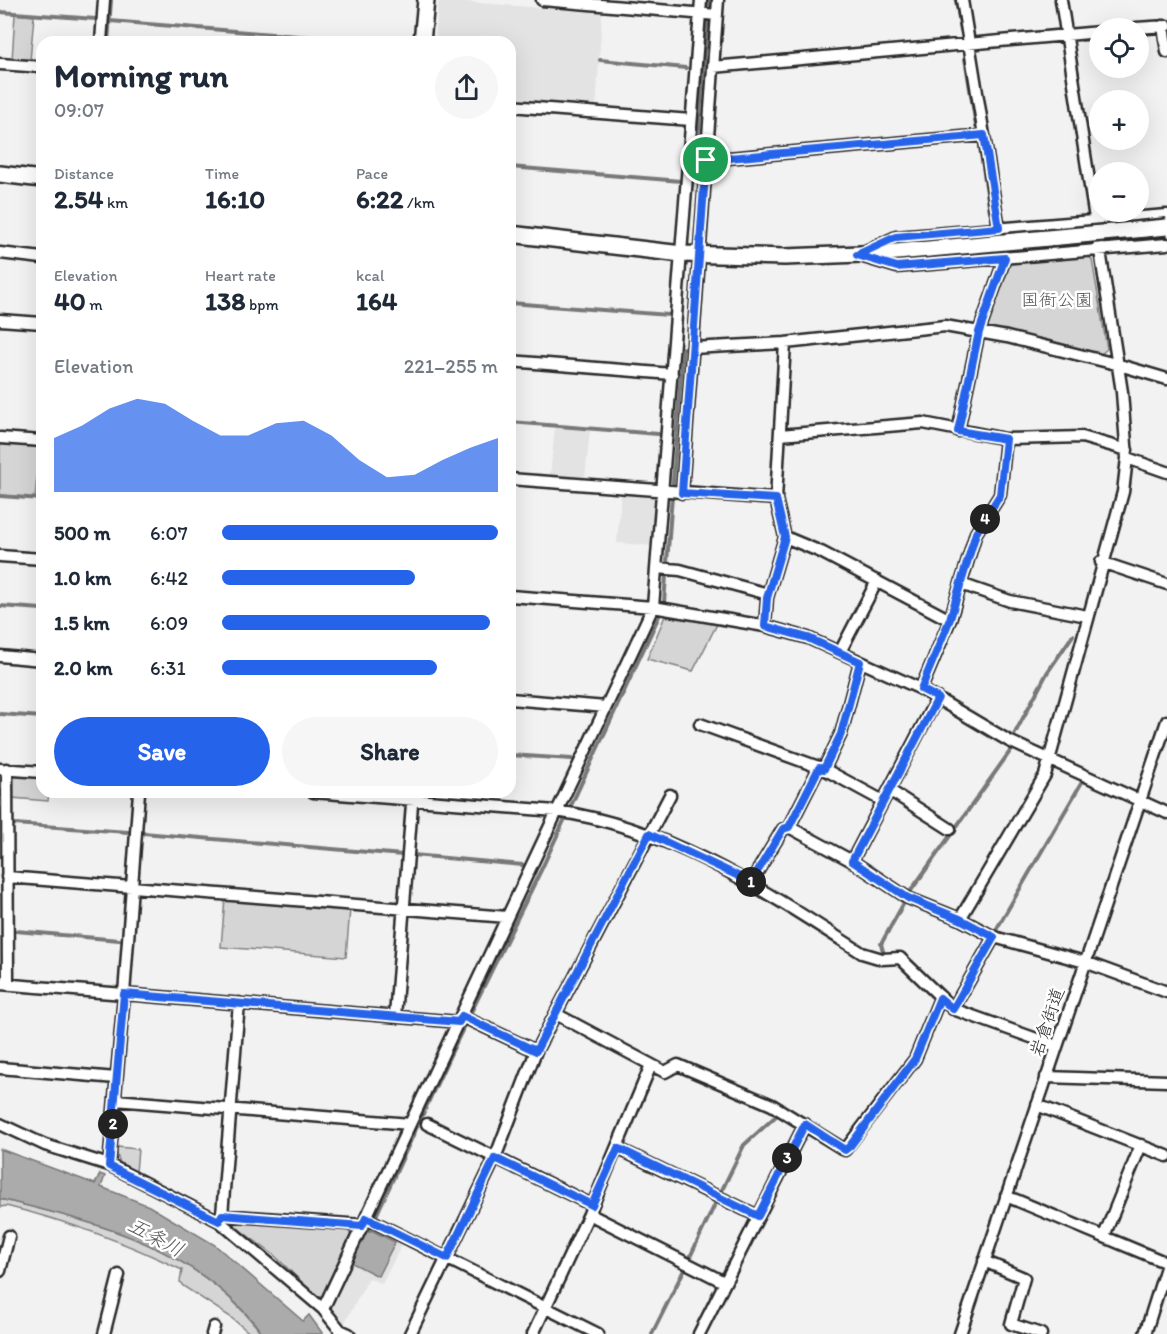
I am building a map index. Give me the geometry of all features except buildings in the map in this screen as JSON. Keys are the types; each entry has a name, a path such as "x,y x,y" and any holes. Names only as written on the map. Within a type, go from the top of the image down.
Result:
{"street":[{"path":"101,36 104,0"},
{"path":"423,36 426,0"},
{"path":"542,0 717,15"},
{"path":"673,492 672,374 701,0"},
{"path":"323,1309 507,917 563,812 606,707 659,609 692,348 718,0"},
{"path":"962,0 999,228"},
{"path":"1061,0 1089,175"},
{"path":"1149,27 1165,26 1167,52"},
{"path":"713,67 1089,33"},
{"path":"0,64 36,67"},
{"path":"516,106 691,120"},
{"path":"706,160 984,135"},
{"path":"0,174 36,178"},
{"path":"1149,216 1167,215"},
{"path":"857,255 896,237 1089,221"},
{"path":"960,919 1045,775 1101,562 1122,492 1127,454 1122,392 1096,222"},
{"path":"516,235 681,255 857,255 1167,227"},
{"path":"857,255 897,267 1167,244"},
{"path":"0,253 36,257"},
{"path":"958,431 979,332 1005,258"},
{"path":"0,320 36,323"},
{"path":"692,348 785,343 945,326 1116,364 1167,380"},
{"path":"765,626 768,594 785,537 776,499 785,343"},
{"path":"516,361 672,374"},
{"path":"780,435 923,423 1006,439 1082,436 1167,472"},
{"path":"0,438 36,441"},
{"path":"921,689 950,620 976,533 1000,495 1006,439"},
{"path":"516,479 776,499"},
{"path":"785,537 821,552 950,620"},
{"path":"0,556 36,559"},
{"path":"1101,562 1167,584"},
{"path":"663,568 768,594"},
{"path":"840,652 877,581"},
{"path":"961,584 1010,601 1087,616"},
{"path":"516,597 659,609 765,626 808,638 921,689 1009,741 1167,813"},
{"path":"0,656 36,659"},
{"path":"751,882 783,829 789,827 841,734 860,662"},
{"path":"852,861 938,698"},
{"path":"516,700 606,707"},
{"name":"岩倉街道","path":"960,1334 1167,721"},
{"path":"700,724 821,768 883,801"},
{"path":"36,772 3,769 7,877 4,984 396,1016 460,1019 474,1022 536,1051"},
{"path":"889,790 950,829"},
{"path":"410,1334 495,1158 536,1051 670,795"},
{"path":"109,1166 138,798"},
{"path":"396,1016 413,798"},
{"path":"432,798 563,812 649,834 751,882 862,953 882,959 900,958 953,1009 1056,1046"},
{"path":"789,827 852,861 908,898 960,919 994,937 1085,962 1167,992"},
{"path":"7,877 507,917"},
{"path":"953,1009 994,937"},
{"path":"556,1014 665,1072 678,1065 772,1105 845,1150 915,1059 940,998"},
{"path":"221,1218 240,1003"},
{"path":"533,1334 618,1148 651,1065"},
{"path":"0,1068 116,1078"},
{"path":"1046,1077 1167,1081"},
{"path":"115,1100 410,1124"},
{"path":"1037,1105 1167,1156"},
{"path":"0,1124 45,1145 109,1166 221,1218 323,1309 340,1330 349,1334"},
{"path":"427,1124 591,1209 724,1282"},
{"path":"699,1334 805,1124"},
{"path":"1104,1236 1141,1145"},
{"path":"618,1148 758,1216"},
{"path":"1006,1196 1167,1264 1144,1334"},
{"path":"221,1218 377,1223 598,1334"},
{"path":"0,1271 9,1236"},
{"path":"984,1261 1024,1278 1011,1324 1041,1334"},
{"path":"104,1334 119,1275"}],"shaded area":[{"path":"442,0 602,13 596,109 516,102 516,36 435,36 438,3"},
{"path":"555,427 590,430 585,479 550,476"},
{"path":"621,493 655,496 658,501 653,546 617,543"},
{"path":"0,776 2,778 3,973 0,976"},
{"path":"367,1226 403,1242 382,1284 369,1278 343,1326 329,1310 330,1303"}],"green space":[{"path":"15,14 34,16 30,61 12,60"},
{"name":"国衙公園","path":"1089,256 1092,260 1107,349 1101,354 1048,340 986,328 1010,264"},
{"path":"0,443 36,447 35,498 0,495"},
{"path":"665,616 717,624 693,671 647,659"},
{"path":"13,775 36,775 36,798 48,798 48,801 12,798"},
{"path":"225,898 350,909 346,957 221,947"},
{"path":"117,1147 138,1149 136,1172 119,1161"},
{"path":"0,1199 110,1229 177,1259 207,1279 236,1304 262,1334 251,1334 229,1316 183,1286 180,1282 182,1270 118,1241 74,1225 6,1206 0,1207"},
{"path":"235,1221 348,1230 351,1235 323,1296 316,1296 274,1255 236,1227"}],"water":[{"name":"五条川","path":"0,1149 95,1184 100,1174 105,1176 101,1187 149,1206 215,1245 303,1321 309,1315 323,1334 263,1334 237,1304 208,1279 177,1259 110,1229 0,1199"},
{"path":"367,1228 395,1242 378,1276 350,1262"}],"waterway":[{"path":"108,36 111,0"},
{"path":"696,164 709,0"},
{"path":"956,0 961,30"},
{"path":"0,12 96,19"},
{"path":"110,21 299,36"},
{"path":"1149,34 1154,33"},
{"path":"1082,40 1089,40"},
{"path":"965,58 976,126"},
{"path":"600,60 686,68"},
{"path":"980,147 990,213"},
{"path":"516,167 681,181"},
{"path":"516,303 669,315"},
{"path":"369,1231 450,1055 542,868 664,603 683,348"},
{"path":"516,422 658,434"},
{"path":"0,496 36,499"},
{"path":"0,606 36,609"},
{"path":"1014,735 1047,673 1073,635"},
{"path":"0,714 36,717"},
{"path":"910,892 1011,750"},
{"path":"516,755 572,759"},
{"path":"996,930 1082,782"},
{"path":"14,824 128,832"},
{"path":"143,833 403,855"},
{"path":"413,855 523,865"},
{"path":"883,951 881,944 905,901"},
{"path":"16,931 119,940"},
{"path":"721,1192 744,1145 776,1116"},
{"path":"690,1257 716,1202"},
{"path":"652,1334 684,1270"}],"route":[{"path":"984,135 999,228 896,237 857,255 897,267 1005,258 979,332 958,431 1006,439 1000,495 976,533 950,619 921,689 938,698 852,861 908,898 960,919 994,937 953,1009 940,998 915,1059 845,1150 805,1124 758,1216 618,1148 592,1205 495,1158 447,1258 366,1218 362,1226 222,1215 219,1221 109,1166 124,994 459,1022 462,1016 536,1051 649,834 751,882 783,829 789,827 796,809 819,768 824,769 841,734 860,662 808,638 765,626 767,598 785,537 776,499 682,493 706,160 984,135"}]}
